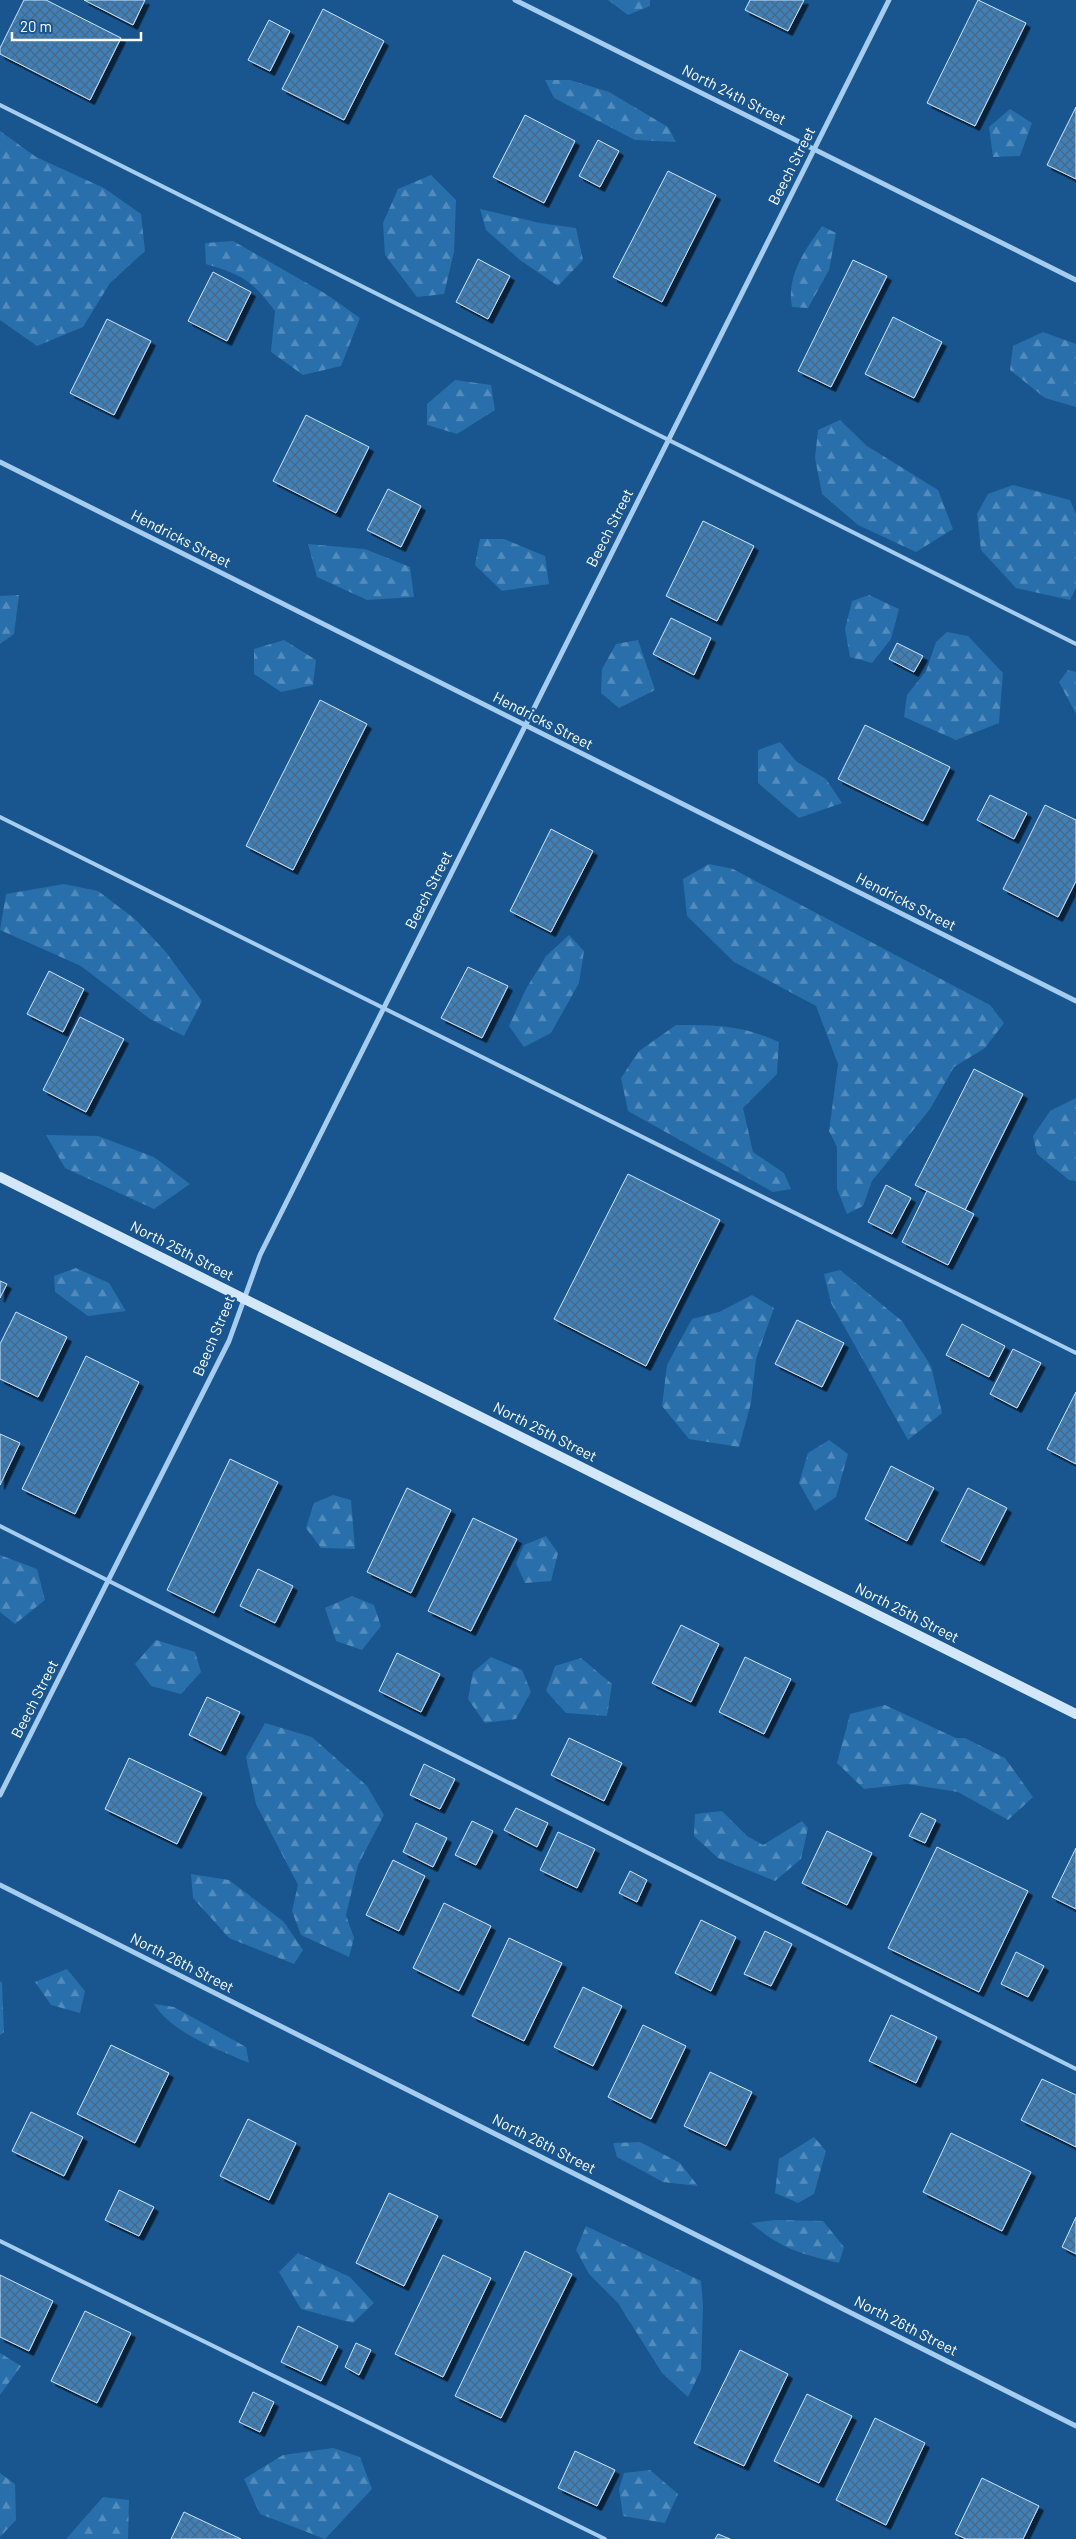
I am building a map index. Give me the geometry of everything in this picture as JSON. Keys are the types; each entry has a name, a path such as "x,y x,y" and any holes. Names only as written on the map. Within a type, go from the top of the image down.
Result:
{"street":[{"name":"North 24th Street","path":"515,0 1076,280"},
{"name":"Beech Street","path":"0,1796 229,1341 260,1255 889,0"},
{"name":"Hendricks Street","path":"0,462 1076,1001"},
{"name":"North 25th Street","path":"0,1177 1076,1714"},
{"name":"North 26th Street","path":"0,1885 1076,2426"}],"lane":[{"path":"0,106 1076,644"},
{"path":"0,817 1076,1353"},
{"path":"0,1526 1076,2068"},
{"path":"0,2241 605,2539"}],"green space":[{"path":"608,0 650,0 650,6 628,15"},
{"path":"545,80 570,80 609,92 668,127 676,142 635,140 554,98"},
{"path":"1010,109 1032,123 1020,156 993,157 989,127"},
{"path":"0,131 36,157 104,188 141,214 145,251 110,283 83,327 37,346 0,320"},
{"path":"431,175 456,200 454,252 444,294 417,297 385,255 383,223 398,189"},
{"path":"480,209 540,223 576,228 583,260 558,286 520,260 486,230"},
{"path":"822,226 836,233 829,270 808,308 792,307 791,296 794,274 803,254"},
{"path":"233,241 326,294 360,318 341,366 303,375 271,352 275,311 253,285 238,276 206,264 205,243"},
{"path":"1043,332 1076,344 1076,407 1045,398 1010,370 1013,346"},
{"path":"455,380 491,385 495,410 457,434 427,425 427,404"},
{"path":"840,420 867,446 938,490 953,529 916,552 858,525 822,494 815,458 818,430"},
{"path":"1013,485 1070,500 1076,514 1076,588 1070,600 1016,588 981,550 977,514 988,494"},
{"path":"480,539 504,539 545,556 549,584 502,591 475,565"},
{"path":"308,544 365,549 410,567 414,597 367,600 317,577"},
{"path":"19,595 14,634 0,644 0,596"},
{"path":"869,595 899,609 891,639 872,663 850,657 845,629 852,601"},
{"path":"947,632 968,636 1003,673 999,723 956,740 904,717 907,695 926,671 936,642"},
{"path":"284,640 316,660 313,685 281,692 254,674 254,649"},
{"path":"638,640 655,690 619,708 601,693 602,669 616,644"},
{"path":"1068,670 1076,672 1076,714 1059,682"},
{"path":"780,742 797,762 826,779 842,803 799,818 758,783 758,750"},
{"path":"709,864 733,869 990,1005 1004,1023 985,1048 954,1067 930,1109 872,1181 863,1206 847,1214 837,1189 837,1147 829,1131 838,1064 816,1006 734,962 687,916 683,879"},
{"path":"64,884 98,891 135,919 165,951 202,1001 184,1036 150,1019 81,966 0,930 6,894"},
{"path":"569,935 584,951 579,983 551,1033 524,1047 509,1026 526,989 546,956"},
{"path":"676,1025 729,1027 753,1032 779,1042 777,1074 743,1108 753,1152 784,1173 791,1189 773,1192 628,1111 621,1078 639,1051"},
{"path":"1076,1098 1076,1181 1069,1180 1037,1154 1033,1136 1050,1111"},
{"path":"46,1135 98,1136 154,1157 190,1184 154,1209 65,1168"},
{"path":"76,1268 109,1283 126,1311 88,1316 55,1292 54,1276"},
{"path":"840,1270 902,1321 931,1366 942,1413 908,1440 831,1303 824,1274"},
{"path":"752,1295 774,1308 756,1359 751,1403 739,1447 689,1439 662,1406 667,1365 692,1319 719,1312"},
{"path":"829,1440 848,1454 836,1497 815,1511 799,1483 808,1453"},
{"path":"333,1495 351,1500 355,1549 321,1548 306,1528 314,1503"},
{"path":"546,1536 558,1553 551,1581 525,1583 516,1563 524,1545"},
{"path":"0,1555 37,1569 45,1600 15,1624 0,1612"},
{"path":"352,1596 374,1605 381,1626 362,1650 336,1641 325,1608"},
{"path":"156,1640 195,1652 201,1672 181,1694 151,1686 135,1664"},
{"path":"491,1657 522,1670 531,1692 516,1719 485,1723 468,1699 473,1672"},
{"path":"581,1658 612,1684 607,1716 566,1713 546,1691 555,1666"},
{"path":"885,1705 956,1738 965,1738 1005,1758 1033,1797 1008,1820 958,1792 907,1784 864,1789 837,1763 850,1714"},
{"path":"265,1723 312,1737 367,1786 384,1815 358,1865 346,1915 354,1938 349,1957 301,1935 292,1911 298,1885 256,1804 246,1757"},
{"path":"722,1811 747,1836 763,1845 802,1821 808,1828 801,1859 775,1881 718,1858 694,1836 695,1814"},
{"path":"191,1874 229,1880 284,1922 303,1950 294,1964 229,1938 193,1898"},
{"path":"67,1969 85,1991 80,2013 51,2005 35,1982"},
{"path":"0,1981 2,1983 4,2032 0,2035"},
{"path":"154,2004 174,2007 246,2047 249,2063 197,2040 184,2032 172,2024"},
{"path":"814,2137 826,2151 814,2194 798,2203 775,2193 779,2159"},
{"path":"640,2142 680,2163 698,2186 663,2182 617,2157 613,2143"},
{"path":"776,2220 823,2221 844,2247 839,2263 814,2257 782,2245 761,2232 751,2223"},
{"path":"586,2226 701,2281 703,2306 701,2370 688,2397 662,2373 618,2303 589,2274 576,2250"},
{"path":"298,2253 350,2277 374,2303 353,2323 301,2309 279,2272"},
{"path":"0,2353 21,2366 0,2395"},
{"path":"333,2448 360,2457 372,2489 325,2539 260,2514 244,2479 283,2455"},
{"path":"650,2470 678,2494 665,2523 623,2516 619,2489 624,2473"},
{"path":"0,2473 15,2484 16,2520 0,2537"},
{"path":"103,2497 129,2500 128,2539 66,2539"}],"building":[{"path":"24,0 46,0 121,38 90,100 0,54 0,48"},
{"path":"84,0 145,0 133,25"},
{"path":"750,0 804,0 788,31 745,10"},
{"path":"978,0 1026,23 975,126 927,103"},
{"path":"323,9 384,41 344,120 282,89"},
{"path":"269,20 290,31 270,71 248,60"},
{"path":"1076,107 1076,179 1047,165"},
{"path":"525,115 575,141 544,203 493,177"},
{"path":"598,140 619,151 600,187 579,176"},
{"path":"668,171 716,195 662,302 613,277"},
{"path":"478,259 510,276 488,319 456,302"},
{"path":"853,260 887,276 831,387 798,371"},
{"path":"213,272 251,292 227,341 188,321"},
{"path":"893,317 942,342 914,398 865,374"},
{"path":"107,319 151,341 114,415 70,393"},
{"path":"306,415 369,447 336,513 273,481"},
{"path":"388,489 421,506 401,547 367,530"},
{"path":"703,521 754,546 717,621 666,596"},
{"path":"671,618 711,638 694,675 653,654"},
{"path":"897,643 923,656 914,672 889,659"},
{"path":"320,700 367,724 293,870 246,846"},
{"path":"865,725 950,767 923,821 838,779"},
{"path":"990,795 1027,813 1014,839 977,820"},
{"path":"1045,805 1076,820 1076,881 1058,917 1003,889"},
{"path":"551,829 593,851 551,932 510,911"},
{"path":"468,967 508,986 482,1038 441,1018"},
{"path":"49,971 84,989 63,1032 27,1014"},
{"path":"80,1017 124,1039 86,1112 43,1090"},
{"path":"974,1069 1023,1094 965,1210 915,1185"},
{"path":"628,1174 720,1220 646,1366 554,1319"},
{"path":"886,1185 911,1198 892,1234 868,1222"},
{"path":"927,1191 974,1214 948,1265 902,1242"},
{"path":"0,1281 7,1284 0,1298"},
{"path":"16,1312 67,1337 38,1397 0,1379 0,1344"},
{"path":"797,1320 844,1343 822,1387 775,1364"},
{"path":"962,1324 1005,1346 989,1377 946,1355"},
{"path":"1013,1349 1041,1363 1017,1408 990,1394"},
{"path":"86,1356 139,1382 75,1514 22,1489"},
{"path":"1076,1392 1076,1464 1047,1449"},
{"path":"0,1434 20,1443 0,1485"},
{"path":"230,1459 278,1482 214,1613 167,1590"},
{"path":"891,1466 934,1488 907,1541 865,1519"},
{"path":"407,1488 451,1510 411,1593 367,1572"},
{"path":"968,1488 1007,1508 980,1561 941,1541"},
{"path":"473,1518 517,1539 471,1631 428,1611"},
{"path":"258,1569 293,1586 275,1623 240,1606"},
{"path":"681,1625 719,1644 691,1702 652,1683"},
{"path":"397,1653 440,1674 421,1712 379,1691"},
{"path":"745,1657 791,1679 764,1734 719,1712"},
{"path":"207,1697 240,1712 221,1751 189,1735"},
{"path":"569,1738 622,1763 604,1801 551,1775"},
{"path":"129,1758 202,1793 177,1844 105,1809"},
{"path":"424,1764 455,1779 440,1809 410,1795"},
{"path":"516,1808 548,1823 537,1847 504,1830"},
{"path":"921,1813 936,1820 925,1843 909,1836"},
{"path":"472,1821 493,1831 476,1865 455,1855"},
{"path":"416,1823 447,1838 433,1867 403,1852"},
{"path":"827,1831 872,1853 847,1905 802,1883"},
{"path":"558,1832 595,1849 577,1888 540,1870"},
{"path":"937,1847 1028,1891 979,1992 888,1948"},
{"path":"1076,1848 1076,1909 1052,1897"},
{"path":"393,1860 425,1876 399,1931 366,1915"},
{"path":"630,1871 647,1880 637,1902 619,1893"},
{"path":"444,1903 491,1926 459,1991 413,1968"},
{"path":"701,1920 736,1937 711,1991 675,1973"},
{"path":"765,1931 792,1944 771,1986 744,1974"},
{"path":"509,1938 562,1963 524,2041 472,2016"},
{"path":"1016,1952 1044,1966 1028,1997 1001,1984"},
{"path":"583,1987 622,2006 593,2066 554,2047"},
{"path":"891,2015 937,2037 916,2083 869,2061"},
{"path":"643,2025 686,2046 651,2119 608,2097"},
{"path":"111,2045 169,2073 135,2143 77,2114"},
{"path":"710,2072 752,2092 726,2146 684,2126"},
{"path":"1042,2079 1076,2095 1076,2147 1021,2120"},
{"path":"31,2112 83,2137 64,2176 12,2151"},
{"path":"248,2119 296,2143 269,2200 220,2176"},
{"path":"951,2133 1031,2172 1002,2231 923,2192"},
{"path":"119,2190 154,2207 139,2236 105,2220"},
{"path":"389,2193 438,2216 404,2286 356,2263"},
{"path":"1076,2217 1076,2254 1062,2247"},
{"path":"525,2251 572,2274 501,2418 455,2396"},
{"path":"443,2255 491,2278 443,2377 395,2354"},
{"path":"0,2275 53,2301 29,2351 0,2337"},
{"path":"85,2311 131,2333 97,2403 51,2381"},
{"path":"298,2326 338,2346 321,2381 281,2362"},
{"path":"356,2343 371,2350 359,2375 345,2367"},
{"path":"740,2350 788,2374 744,2466 694,2443"},
{"path":"253,2392 274,2402 260,2432 239,2422"},
{"path":"807,2394 852,2416 819,2483 774,2461"},
{"path":"875,2418 925,2443 886,2525 836,2500"},
{"path":"575,2451 615,2470 597,2506 558,2488"},
{"path":"982,2478 1039,2506 1023,2539 966,2539 955,2534"},
{"path":"184,2512 241,2539 171,2539"},
{"path":"718,2534 730,2539 715,2539"}]}
